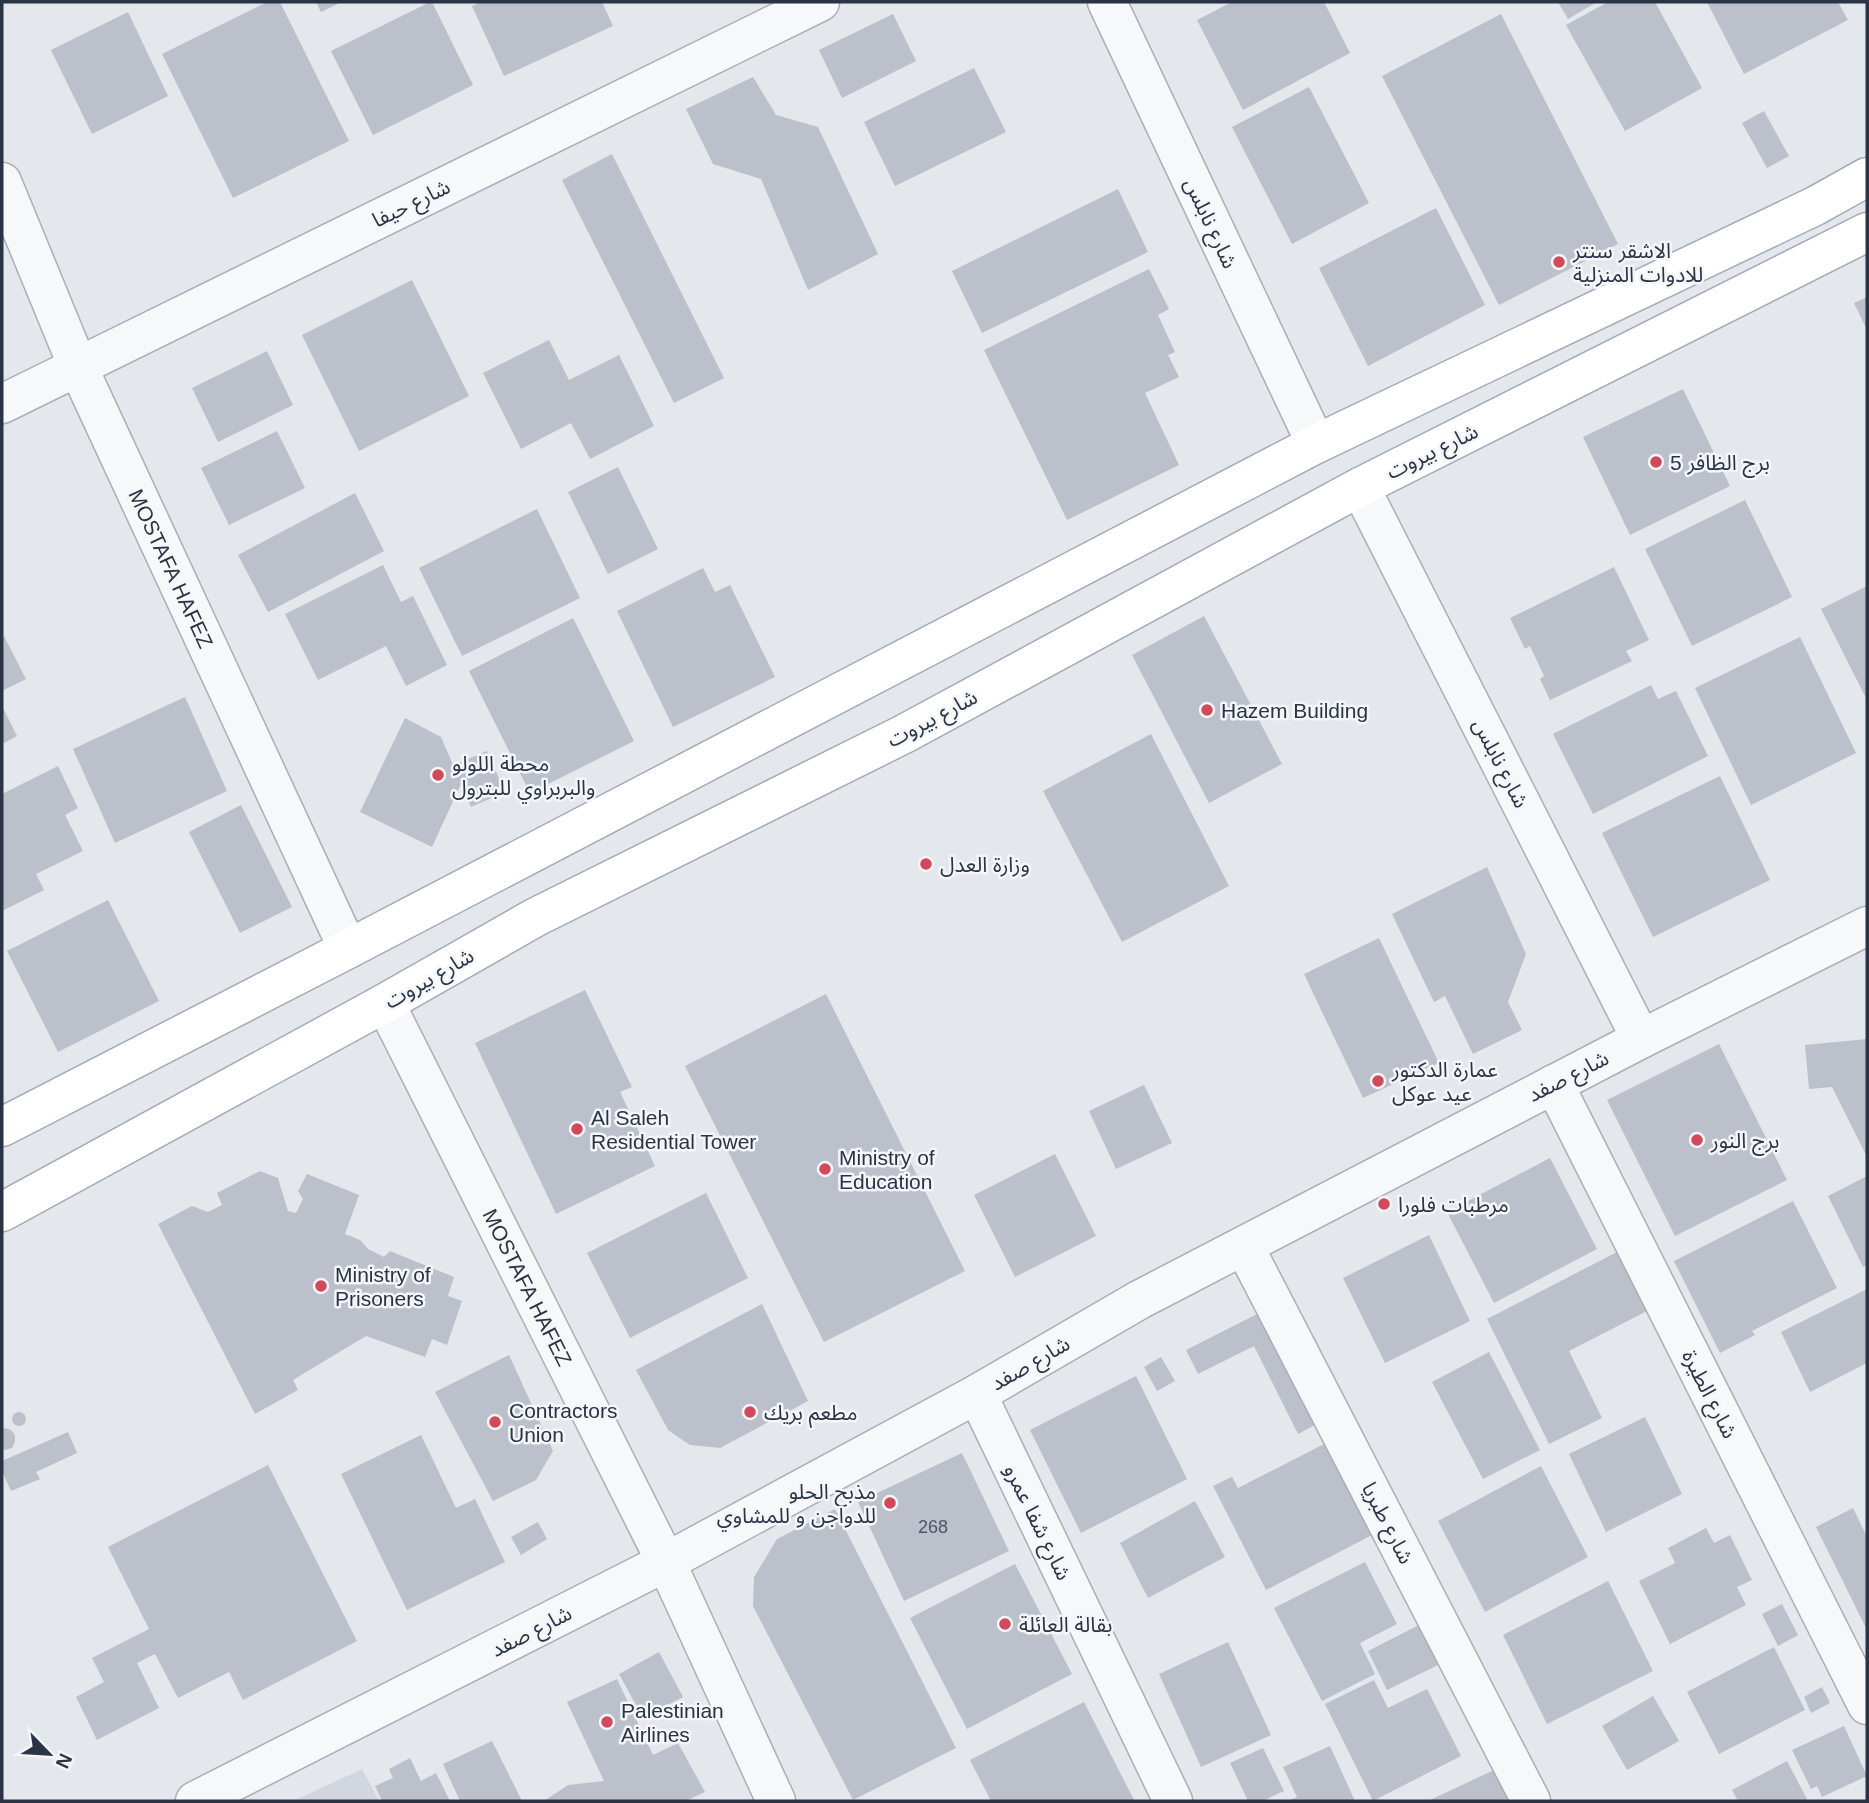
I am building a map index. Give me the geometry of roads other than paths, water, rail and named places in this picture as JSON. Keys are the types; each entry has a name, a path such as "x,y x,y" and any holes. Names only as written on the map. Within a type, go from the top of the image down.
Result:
{"main road":[{"path":"2,1127 1316,444 1802,212 1867,177"},
{"name":"شارع بيروت","path":"2,1212 385,1003 536,917 904,734 1360,487 1867,232"}],"street":[{"name":"شارع حيفا","path":"2,404 820,2"},
{"name":"شارع نابلس","path":"1107,2 1316,444"},
{"name":"MOSTAFA HAFEZ","path":"2,182 78,367 348,949"},
{"name":"شارع نابلس","path":"1360,487 1641,1038"},
{"name":"شارع صفد","path":"195,1801 666,1562 976,1394 1139,1300 1641,1038 1867,926"},
{"name":"MOSTAFA HAFEZ","path":"385,1003 666,1562 776,1801"},
{"name":"شارع الطيرة","path":"1553,1084 1867,1705"},
{"name":"شارع طبريا","path":"1244,1246 1531,1801"},
{"name":"شارع شفا عمرو","path":"976,1394 1173,1801"}],"place":[{"name":"الاشقر سنتر للادوات المنزلية","path":"1559,262"},
{"name":"برج الظافر 5","path":"1656,462"},
{"name":"Hazem Building","path":"1207,710"},
{"name":"محطة اللولو والبربراوي للبترول","path":"438,775"},
{"name":"وزارة العدل","path":"926,864"},
{"name":"عمارة الدكتور عيد عوكل","path":"1378,1081"},
{"name":"Al Saleh Residential Tower","path":"577,1129"},
{"name":"برج النور","path":"1697,1140"},
{"name":"Ministry of Education","path":"825,1169"},
{"name":"مرطبات فلورا","path":"1384,1204"},
{"name":"Ministry of Prisoners","path":"321,1286"},
{"name":"مطعم بريك","path":"750,1412"},
{"name":"Contractors Union","path":"495,1422"},
{"name":"مذبح الحلو للدواجن و للمشاوي","path":"890,1503"},
{"name":"بقالة العائلة","path":"1005,1624"},
{"name":"Palestinian Airlines","path":"607,1722"}]}
